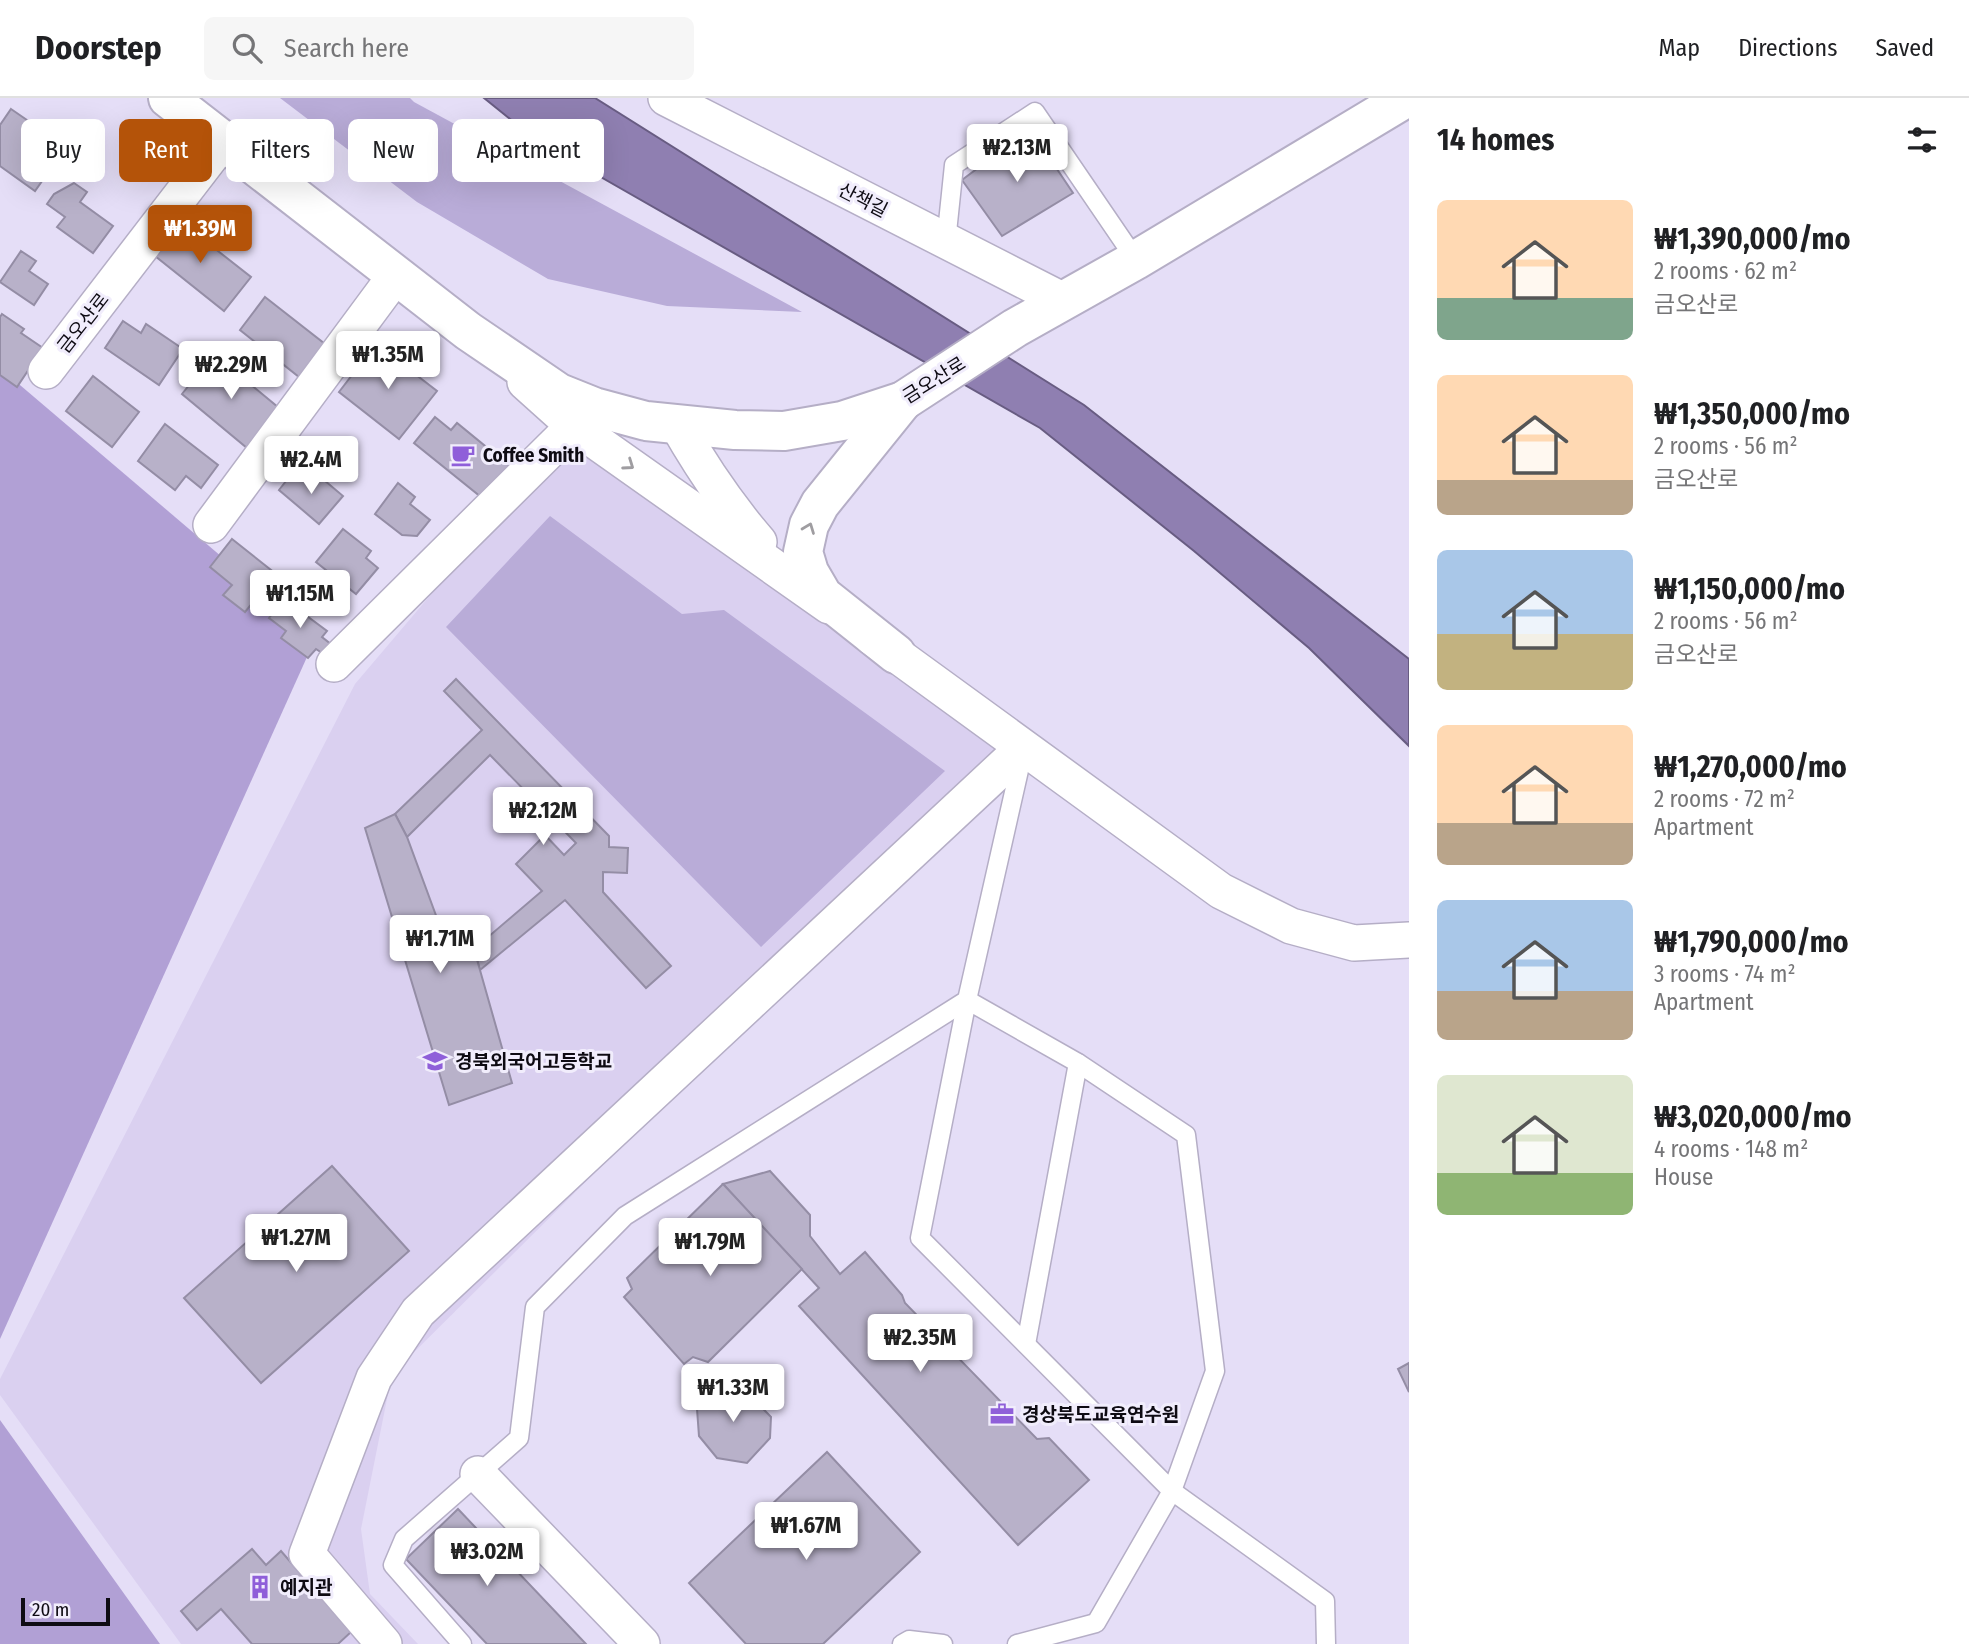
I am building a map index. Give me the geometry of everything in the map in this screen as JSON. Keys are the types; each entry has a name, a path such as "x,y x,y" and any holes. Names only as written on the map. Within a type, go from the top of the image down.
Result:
{"street":[{"name":"금오산로","path":"167,98 468,331 559,393 594,407 646,421 735,430 784,431 842,421 904,401 1015,328 1136,260 1406,98"},
{"name":"산책길","path":"666,98 1062,300"},
{"name":"금오산로","path":"46,371 222,142"},
{"path":"211,525 396,275"},
{"path":"468,331 573,426 816,597 1221,891 1291,926 1354,943 1409,940"},
{"path":"895,654 823,596 809,572 803,552 809,525 820,504 904,401"},
{"path":"677,424 701,467 740,520 770,554 816,597"},
{"path":"334,664 573,426"},
{"path":"384,1644 307,1554 374,1378 418,1312 1023,748"},
{"path":"478,1474 642,1644"}],"lane":[{"path":"946,242 954,165 1035,112 1136,260"},
{"path":"1023,748 967,1000 920,1238 1172,1492 1325,1601 1326,1644"},
{"path":"967,1000 1078,1063 1186,1135 1215,1371 1172,1492 1096,1623 1017,1644"},
{"path":"462,1644 393,1565 404,1539 520,1438 535,1307 625,1216 967,1000"},
{"path":"1026,1345 1078,1063"},
{"path":"902,1644 909,1640 943,1644"}],"shaded area":[{"path":"280,98 410,98 452,123 452,182 562,182 802,312 667,306 548,279 417,202 391,182 438,182 438,119 348,119 348,150 334,139 334,119 308,119"},
{"path":"484,98 595,98 1084,405 1409,659 1409,746 1309,648 1194,551 1040,428 604,179 604,119 510,119"},
{"path":"0,368 316,637 0,1339"},
{"name":"경북외국어고등학교","path":"574,426 1023,748 392,1374 361,1529 370,1594 418,1644 181,1644 0,1395 0,1379 355,684"},
{"path":"550,516 682,614 724,610 945,771 761,947 446,627"},
{"path":"0,1420 160,1644 0,1644"}],"building":[{"path":"11,109 25,119 21,119 21,181 0,166 0,125"},
{"path":"1030,129 1073,193 1002,236 962,180"},
{"path":"22,182 41,182 35,191"},
{"path":"74,183 87,192 80,202 113,226 93,253 57,227 65,217 47,204 54,194"},
{"path":"176,218 251,277 224,311 150,252"},
{"path":"21,251 36,261 29,271 48,284 34,305 0,282"},
{"path":"265,297 325,344 299,377 240,330"},
{"path":"2,314 24,329 21,333 43,348 17,387 0,375"},
{"path":"123,321 141,333 146,324 183,349 159,385 105,348"},
{"path":"376,344 437,391 399,439 339,392"},
{"path":"214,354 279,408 247,448 182,394"},
{"path":"93,376 139,412 112,447 66,411"},
{"name":"Coffee Smith","path":"435,417 451,430 457,423 512,468 486,501 414,443"},
{"path":"165,424 218,465 201,488 186,476 175,490 138,461"},
{"path":"294,471 310,484 318,475 343,496 319,524 279,490"},
{"path":"398,483 415,497 410,504 430,520 417,536 402,535 375,514"},
{"path":"343,529 371,551 366,558 378,568 356,594 316,562"},
{"path":"232,539 276,574 245,612 223,595 232,585 210,567"},
{"path":"284,599 327,631 322,637 332,645 325,655 316,649 308,658 281,638 286,631 269,618"},
{"path":"456,679 609,836 609,847 628,848 627,873 603,872 603,892 671,966 646,988 565,900 480,970 474,949 542,891 516,864 545,835 564,855 576,843 490,755 407,837 395,814 482,730 444,691"},
{"path":"395,814 407,837 451,956 474,949 512,1083 449,1105 365,828"},
{"path":"332,1166 409,1251 261,1383 184,1298"},
{"path":"770,1171 810,1215 810,1236 840,1274 865,1252 902,1295 905,1303 1037,1439 1049,1438 1089,1480 1018,1545 799,1306 819,1288 723,1184"},
{"path":"723,1184 802,1269 708,1362 693,1357 684,1364 624,1297 632,1289 627,1278"},
{"path":"1409,1363 1409,1392 1398,1369"},
{"path":"739,1384 771,1417 770,1438 747,1463 717,1458 699,1436 697,1409 720,1386"},
{"path":"827,1452 920,1552 823,1644 746,1644 689,1583"},
{"path":"458,1509 586,1644 487,1644 406,1559"},
{"name":"예지관","path":"252,1549 266,1565 281,1551 351,1632 338,1644 252,1644 221,1609 197,1630 181,1611"}],"place":[{"name":"Coffee Smith","path":"463,455"},
{"name":"경북외국어고등학교","path":"435,1061"},
{"name":"경상북도교육연수원","path":"1002,1414"},
{"name":"예지관","path":"260,1587"}]}
